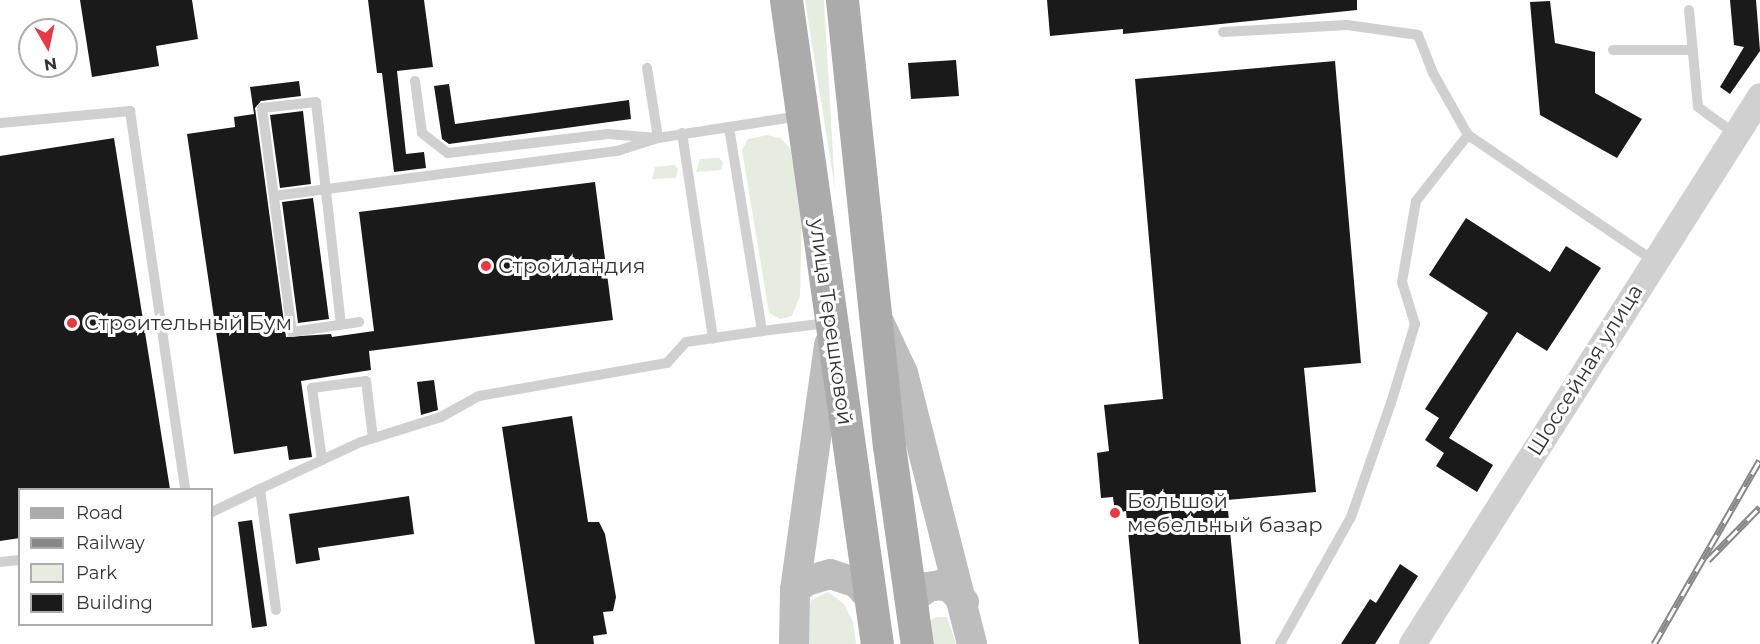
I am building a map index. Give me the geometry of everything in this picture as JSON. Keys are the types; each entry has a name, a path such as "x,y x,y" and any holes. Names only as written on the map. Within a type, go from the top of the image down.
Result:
{"main road":[{"name":"улица Терешковой","path":"786,0 877,644"},
{"name":"улица Терешковой","path":"843,0 889,446 917,644"},
{"path":"822,260 869,254"},
{"path":"875,316 903,373 964,602 972,644"},
{"path":"794,644 795,590 832,323"},
{"path":"795,590 806,581 830,574 857,584 870,598"},
{"path":"912,599 928,586 940,585 951,588 964,602"}],"street":[{"name":"Шоссейная улица","path":"1412,644 1760,96"}],"lane":[{"path":"1689,10 1698,107 1736,134"},
{"path":"1223,32 1347,25 1418,35 1433,73 1468,135 1654,262"},
{"path":"1613,50 1693,50"},
{"path":"646,68 658,138"},
{"path":"415,81 422,133 448,153 608,134 658,138"},
{"path":"340,325 316,102 262,108 292,332 340,325 359,322"},
{"path":"0,123 129,111 185,488"},
{"path":"274,196 326,191 617,151 658,138 803,116"},
{"path":"729,127 762,331"},
{"path":"681,134 713,339"},
{"path":"1280,644 1351,518 1391,403 1415,324 1402,282 1416,201 1468,135"},
{"path":"213,512 373,438 441,417 479,396 667,363 686,342 832,323"},
{"path":"322,460 312,388 366,381 373,438"},
{"path":"260,489 276,610"},
{"path":"0,562 18,560"}],"green space":[{"path":"805,0 824,0 835,189"},
{"path":"767,135 780,138 790,148 802,211 800,296 792,316 780,319 769,313 742,150 748,139"},
{"path":"719,158 723,162 721,170 696,172 700,159"},
{"path":"674,165 678,169 676,178 652,179 655,167"},
{"path":"828,592 844,604 853,622 856,644 807,644 805,622 811,600"},
{"path":"936,617 947,617 956,644 927,644 928,622"}],"building":[{"path":"80,0 192,0 198,39 156,46 159,66 92,77"},
{"path":"368,0 424,0 433,67 397,71 406,154 424,152 426,168 394,172 382,73 377,73"},
{"path":"1047,0 1357,0 1357,10 1123,34 1123,29 1050,36"},
{"path":"1730,0 1756,0 1760,51 1730,94 1720,87 1744,47 1734,45"},
{"path":"1550,1 1555,43 1595,52 1595,93 1642,119 1617,158 1540,115 1530,2"},
{"path":"956,60 959,96 911,99 908,63"},
{"path":"1335,61 1361,363 1304,368 1316,492 1227,500 1241,644 1139,644 1126,511 1115,513 1113,497 1101,498 1097,453 1109,451 1104,405 1163,399 1135,79"},
{"path":"299,81 301,96 261,101 255,108 286,337 331,334 332,337 374,331 359,212 595,182 613,320 369,351 371,370 301,381 312,457 289,460 287,446 234,454 187,134 235,127 234,117 254,114 250,87"},
{"path":"449,84 455,124 629,100 631,119 449,144 442,139 434,86"},
{"path":"303,111 311,184 280,188 270,115"},
{"name":"Строительный Бум","path":"114,138 170,488 18,488 18,538 0,541 0,156"},
{"path":"313,198 329,319 298,323 282,202"},
{"path":"1466,218 1550,272 1566,246 1601,268 1547,351 1517,332 1449,438 1493,465 1477,492 1436,466 1444,453 1425,440 1439,418 1425,409 1488,313 1429,275"},
{"path":"434,380 438,410 421,415 417,382"},
{"path":"572,416 588,522 599,522 605,534 616,597 613,611 603,612 607,634 593,636 594,644 535,644 502,427"},
{"path":"409,496 414,534 318,548 320,560 296,564 289,514"},
{"path":"252,520 267,626 252,628 238,522"},
{"path":"1400,564 1418,576 1375,644 1341,644 1370,599 1376,603"}],"railway":[{"path":"1654,644 1760,460"},
{"path":"1708,560 1760,507"}],"place":[{"name":"Стройландия","path":"486,266"},
{"name":"Строительный Бум","path":"72,323"},
{"name":"Большой мебельный базар","path":"1115,513"}]}
